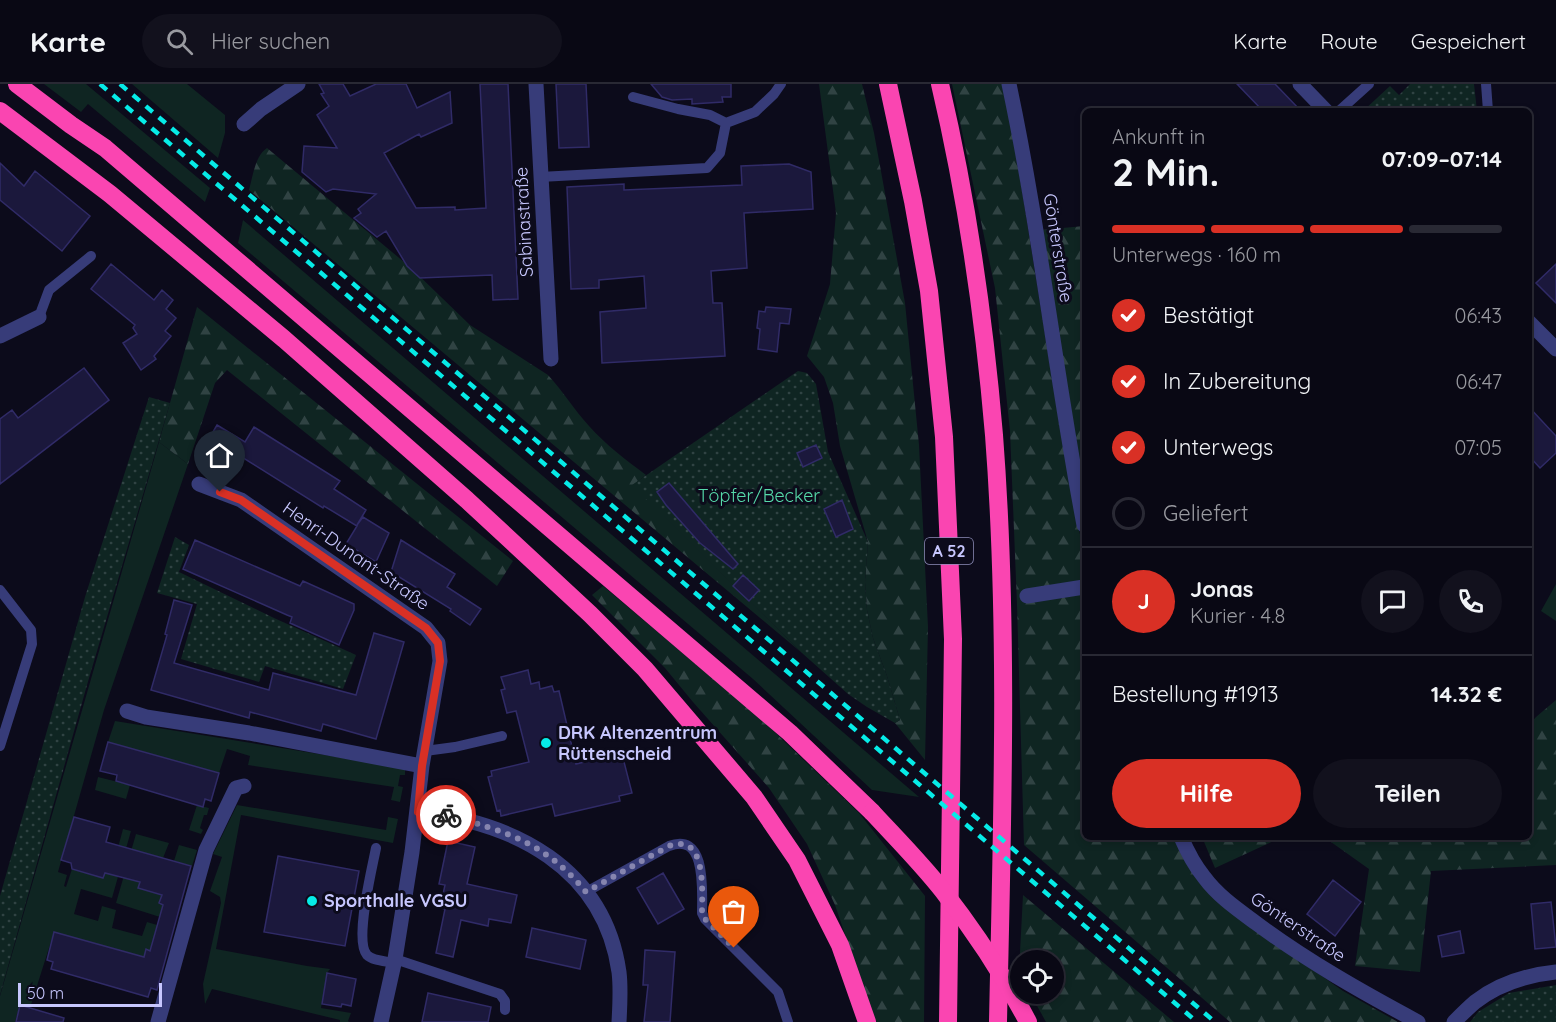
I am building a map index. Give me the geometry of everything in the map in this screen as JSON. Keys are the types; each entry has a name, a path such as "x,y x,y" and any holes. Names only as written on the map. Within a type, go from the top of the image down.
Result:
{"highway":[{"path":"17,84 123,163 790,733 872,812 936,883 971,929 1028,1022"},
{"name":"A 52","path":"888,84 929,291 944,437 953,639 948,1022"},
{"name":"A 52","path":"940,84 963,194 974,263 994,447 999,528 1003,758 998,1022"},
{"path":"0,111 110,194 284,339 466,500 590,614 645,669 754,797 797,860 840,945 867,1022"}],"street":[{"path":"243,124 298,84"},
{"name":"Sabinastraße","path":"536,84 551,358"},
{"name":"Gönterstraße","path":"1009,84 1036,226 1082,514"},
{"path":"1300,84 1323,108"},
{"path":"0,336 39,316"},
{"path":"1532,325 1556,349"},
{"name":"Henri-Dunant-Straße","path":"200,484 241,500 426,628 438,643 440,661 423,758 418,812 395,961 381,1022"},
{"path":"1028,596 1082,587"},
{"path":"127,711 146,717 423,758"},
{"path":"158,1022 206,850 236,788 244,786"},
{"path":"418,812 443,815 492,827 528,842 560,864 575,878 603,921 616,958 620,984 619,1022"},
{"name":"Gönterstraße","path":"1182,840 1204,878 1226,900 1304,957 1374,999 1418,1022"},
{"path":"1454,1022 1475,1002 1499,986 1537,974 1556,972"}],"lane":[{"path":"633,97 710,115 726,123 756,112 781,84"},
{"path":"1341,108 1369,84"},
{"path":"1486,84 1488,108"},
{"path":"540,177 707,168 720,153 726,123"},
{"path":"39,316 49,290 91,256"},
{"path":"0,590 31,630 32,645 0,746"},
{"path":"423,758 455,747 502,736"},
{"path":"586,892 669,846 678,843 687,846 696,855 700,864 702,913 705,919 778,992 788,1022"},
{"path":"376,848 362,930 363,946 367,954 373,959 395,961 500,994 506,1001 505,1010"}],"green space":[{"path":"44,84 86,84 210,188 205,202 88,104 81,112"},
{"path":"132,84 187,84 225,115 225,133 218,158"},
{"path":"819,84 862,84 874,133 905,303 919,445 928,627 925,760 895,723 900,720 873,638 867,610 865,582 868,542 840,446 833,403 824,377 807,356 830,284 836,213"},
{"path":"952,84 1003,84 1013,135 1061,434 1082,545 1082,840 1178,840 1224,907 1343,991 1398,1022 1230,1022 1024,845 1010,431 995,288"},
{"path":"1410,84 1474,84 1477,108 1366,108 1390,86 1399,95"},
{"path":"267,148 410,267 470,325 548,375 596,433 646,475 633,485 802,653 249,190 257,161"},
{"path":"243,220 919,797 872,790 753,679 238,243"},
{"path":"1082,226 1082,486 1041,230"},
{"path":"197,307 513,561 497,586 227,370 215,383 188,464 159,442"},
{"name":"Töpfer/Becker","path":"798,371 807,373 816,384 828,452 868,542 865,582 867,610 873,638 900,720 895,723 848,694 802,653 632,485"},
{"path":"149,397 170,403 87,685 0,995 0,896 85,597"},
{"path":"159,442 188,464 104,710 58,872 67,875 64,886 66,887 72,869 103,878 106,869 112,870 123,829 131,831 112,898 81,889 74,914 98,921 102,906 116,910 112,928 142,936 147,922 157,925 150,951 146,950 144,957 54,932 30,1008 20,1005 15,1022 0,1022 0,996"},
{"path":"175,537 189,545 179,572 356,655 343,689 265,666 259,682 181,659 197,604 157,593"},
{"path":"1556,584 1556,621 1541,611"},
{"path":"603,586 761,719 859,813 925,896 924,1022 875,1022 835,905 807,844 769,788 665,668 592,595"},
{"path":"1556,700 1556,865 1431,871 1420,972 1355,966 1369,869 1328,840 1532,840 1532,722"},
{"path":"115,721 405,768 405,775 400,775 398,786 403,787 400,802 391,800 394,787 248,765 250,756 227,749 219,773 108,742"},
{"path":"98,777 130,785 126,799 95,790"},
{"path":"197,805 209,808 200,828 203,830 201,834 189,830"},
{"path":"237,805 386,830 388,817 398,819 393,843 241,815 216,949 330,969 327,973 321,1008 351,1013 349,1022 340,1022 340,1020 212,989 205,1004 203,984 221,903 220,897 210,891 222,857 213,854"},
{"path":"136,834 169,843 163,858 138,851 130,879 140,882 138,888 162,895 159,903 163,905 160,917 116,903"},
{"path":"1203,840 1276,840 1215,868"},
{"path":"179,845 197,850 192,866 174,861"},
{"path":"1023,895 1174,1022 1046,1022 1036,1004 1064,1004 1064,950 1020,950"},
{"path":"1556,985 1556,1022 1470,1022 1478,1012 1509,993"}],"building":[{"path":"319,84 343,84 350,96 376,84 406,84 417,108 450,92 452,123 421,137 419,134 384,153 416,208 455,207 455,210 486,208 480,84 508,84 518,299 493,300 492,275 420,278 407,266 386,231 377,237 354,218 361,213 358,209 376,194 333,189 326,192 302,172 304,146 337,148 317,115 329,106 321,94 324,93"},
{"path":"556,84 586,84 589,147 559,148"},
{"path":"651,84 731,84 731,97 722,97 723,102 692,104 692,99 672,100 662,97"},
{"path":"1237,84 1275,84 1298,108 1260,108"},
{"path":"0,163 24,186 35,171 90,216 62,251 0,200"},
{"path":"789,164 811,172 813,209 744,213 747,268 711,271 713,303 722,303 725,356 602,363 600,312 646,308 644,276 599,280 599,288 571,289 567,187 624,184 624,190 742,185 741,166"},
{"path":"111,264 154,300 162,290 173,300 166,309 176,318 165,331 171,336 154,356 156,359 141,370 123,343 137,334 133,328 135,325 91,289"},
{"path":"1556,264 1556,303 1536,283"},
{"path":"766,307 791,309 789,324 780,323 777,352 758,349 759,311 765,312"},
{"path":"84,368 109,400 0,484 0,419 12,410 18,418"},
{"path":"1532,410 1556,436 1556,453 1540,468 1532,459"},
{"path":"217,425 245,442 254,427 340,481 334,489 366,510 357,525 363,517 389,533 376,562 346,544 357,526 324,506 323,508 237,454 234,458 209,442"},
{"path":"816,445 822,458 803,467 797,453"},
{"path":"669,483 738,564 733,569 700,543 666,505 657,492"},
{"path":"842,500 853,529 836,537 824,509"},
{"path":"195,540 300,586 303,581 354,604 354,610 339,645 290,623 292,617 183,569"},
{"path":"401,540 455,574 447,587 481,609 470,625 450,611 451,609 391,572"},
{"path":"743,575 759,590 749,601 733,586"},
{"path":"174,600 192,605 174,663 269,690 273,673 356,695 374,633 404,642 376,739 323,724 321,731 250,712 249,718 151,690 167,635 165,634"},
{"name":"DRK Altenzentrum Rüttenscheid","path":"528,670 531,684 539,682 540,689 552,686 554,692 559,691 576,764 610,756 611,761 623,758 632,793 619,796 620,801 555,816 552,804 501,816 500,810 497,811 488,777 492,776 491,771 529,762 516,711 507,713 501,690 505,689 501,677"},
{"path":"108,742 219,773 211,801 205,799 203,807 116,781 117,775 100,771"},
{"path":"74,817 110,827 106,842 191,866 157,990 151,988 148,997 51,969 53,962 47,960 54,932 144,957 146,949 150,951 163,905 159,903 162,895 138,888 140,882 105,873 103,878 72,869 71,863 61,860"},
{"path":"448,841 475,847 467,884 517,895 511,923 489,919 488,926 461,920 453,957 436,953 445,909 440,908 445,885 439,884"},
{"name":"Sporthalle VGSU","path":"278,856 359,871 345,946 264,932"},
{"path":"663,873 684,909 658,924 637,888"},
{"path":"1333,880 1361,902 1335,936 1307,914"},
{"path":"1551,902 1556,947 1535,949 1531,904"},
{"path":"532,928 586,940 580,969 526,957"},
{"path":"1460,931 1464,953 1442,957 1438,936"},
{"path":"645,950 675,952 670,1022 644,1022 648,985 643,985"},
{"path":"327,973 356,979 351,1006 322,1004"},
{"path":"428,993 491,1007 488,1022 422,1022"},
{"path":"20,1005 64,1018 63,1022 16,1022"}],"railway":[{"path":"100,84 1197,1022"},
{"path":"120,84 1215,1022"}],"way so far":[{"path":"446,815 492,827 528,842 560,864 586,892 669,846 684,844 699,860 702,877 702,913 705,919 734,948"}],"place":[{"name":"DRK Altenzentrum Rüttenscheid","path":"546,743"},
{"name":"Sporthalle VGSU","path":"312,901"}],"route":[{"path":"220,492 241,500 426,628 438,643 440,661 422,766 418,812 446,815"}]}
